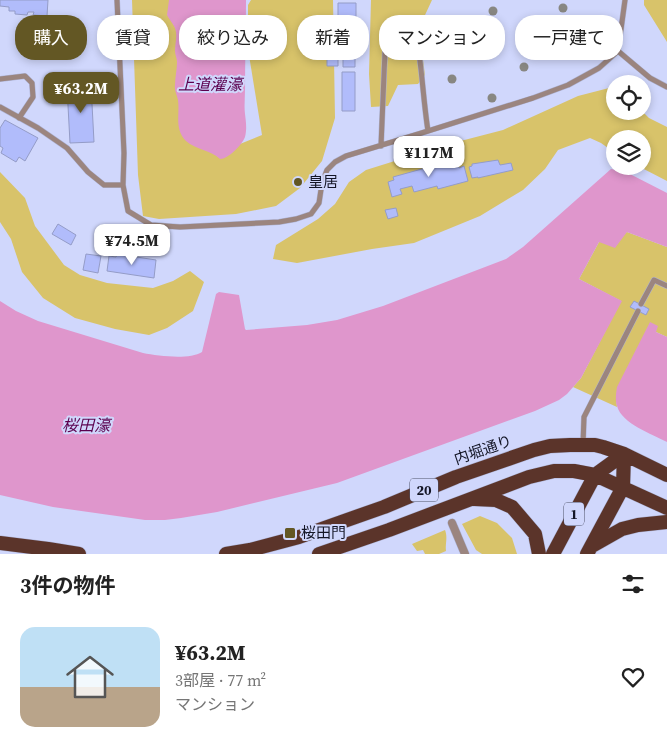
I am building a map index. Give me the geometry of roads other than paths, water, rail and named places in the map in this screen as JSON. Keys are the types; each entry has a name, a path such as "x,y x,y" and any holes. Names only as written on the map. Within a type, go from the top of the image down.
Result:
{"highway":[{"name":"内堀通り","path":"226,554 300,537 384,507 456,477 550,446 583,445 603,447 624,454 667,475"},
{"name":"1","path":"553,554 594,475 624,454"},
{"name":"1","path":"590,550 623,487 624,454"},
{"name":"20","path":"319,554 389,530 529,477 554,471 574,471 594,475 667,508"},
{"name":"20","path":"469,499 496,500 512,507 535,534 539,554"},
{"name":"1","path":"590,550 622,529 667,522"},
{"path":"0,543 79,554"}],"street":[{"path":"452,524 465,554"}],"lane":[{"path":"117,0 124,153 123,185 128,211 151,225 180,227 279,222 311,214 319,203 322,183 327,170 335,162 346,156 533,98 568,85 599,68 608,60"},
{"path":"623,15 625,0"},
{"path":"381,146 385,51 392,30 400,27 409,28 416,34 428,131"},
{"path":"623,55 650,78 667,86"},
{"path":"0,79 25,76 32,83 33,97 19,118"},
{"path":"0,107 38,128 67,148 88,172 104,185 123,185"},
{"path":"641,304 654,280 667,286"},
{"path":"583,445 584,417 638,311"}],"water":[{"name":"上道灌濠","path":"169,0 246,0 246,15 179,15 179,60 245,60 246,134 238,147 231,154 223,158 220,159 190,144 180,132 178,100 175,91 176,34 175,27 169,15 167,15"},
{"name":"桜田濠","path":"606,173 606,175 632,175 667,193 667,247 627,232 615,248 599,242 579,279 622,301 581,378 559,400 535,411 337,483 217,512 181,518 145,520 53,507 0,495 0,301 38,321 143,353 182,357 202,352 216,294 219,292 239,295 246,330 307,325 337,320 383,306 506,259 523,247"},
{"path":"650,322 658,326 656,332 667,337 667,442 631,423 620,412 616,401 617,387"}],"place":[{"name":"皇居","path":"298,182"},
{"name":"桜田門","path":"290,533"}]}
